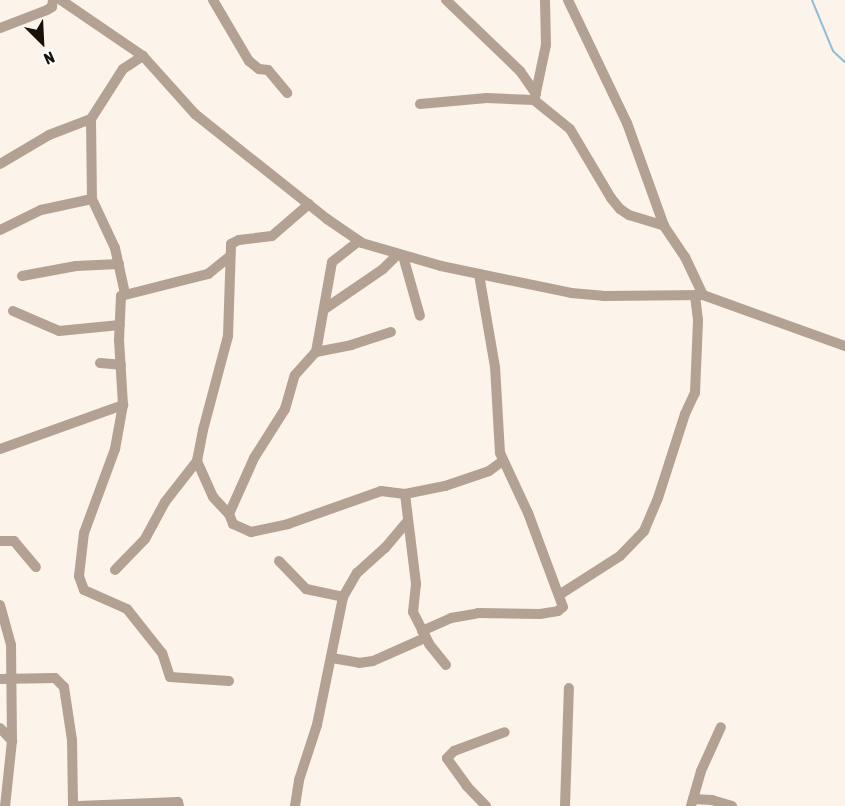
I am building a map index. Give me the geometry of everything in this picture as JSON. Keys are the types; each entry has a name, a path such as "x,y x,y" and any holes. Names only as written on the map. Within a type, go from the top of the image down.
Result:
{"street":[{"path":"0,28 47,10 52,7 53,0"},
{"path":"61,0 72,3 143,56 195,114 359,241 400,255 479,274 582,294 699,295 845,346"},
{"path":"213,0 249,60 259,69 268,70 287,93"},
{"path":"446,0 520,71 535,97 570,129 610,198 620,209 629,215 664,226"},
{"path":"535,97 546,45 545,0"},
{"path":"559,595 621,556 644,531 658,498 685,414 695,393 699,295 685,257 664,226 627,123 568,0"},
{"path":"125,294 119,264 92,199 91,119 123,69 143,56"},
{"path":"420,104 477,98 535,97"},
{"path":"0,164 49,135 91,119"},
{"path":"0,230 41,210 92,199"},
{"path":"115,570 145,539 165,502 197,461 230,329 231,244 234,241 272,236 309,204"},
{"path":"229,514 254,458 285,409 295,375 316,352 326,308 327,280 332,262 359,241"},
{"path":"326,308 400,255"},
{"path":"400,255 420,316"},
{"path":"229,681 170,677 162,653 127,609 84,590 79,582 84,533 115,448 123,405 120,300 125,294 208,274 230,256"},
{"path":"22,276 76,266 119,264"},
{"path":"332,658 359,663 373,661 393,654 451,618 478,613 558,611 562,607 540,552 528,513 503,461 498,437 495,367 479,274"},
{"path":"13,311 59,331 120,325"},
{"path":"316,352 351,345 391,332"},
{"path":"100,363 121,365"},
{"path":"0,449 123,405"},
{"path":"197,461 213,496 229,514 233,524 242,530 260,531 288,524 381,491 405,494 469,478 489,471 503,461"},
{"path":"405,494 416,584 413,612 424,635 446,665"},
{"path":"295,806 299,780 317,725 343,597 357,573 380,553 407,522"},
{"path":"0,541 14,541 36,567"},
{"path":"279,561 306,589 343,597"},
{"path":"0,605 11,645 6,679 12,741 4,806"},
{"path":"6,679 55,678 64,687 72,740 73,806"},
{"path":"565,806 569,688"},
{"path":"721,727 701,771 692,802 712,800 732,806"},
{"path":"0,728 12,741"},
{"path":"486,806 467,786 447,758 454,751 505,732"},
{"path":"80,806 178,802 179,806"}],"waterway":[{"path":"812,0 833,51 845,62"}]}
